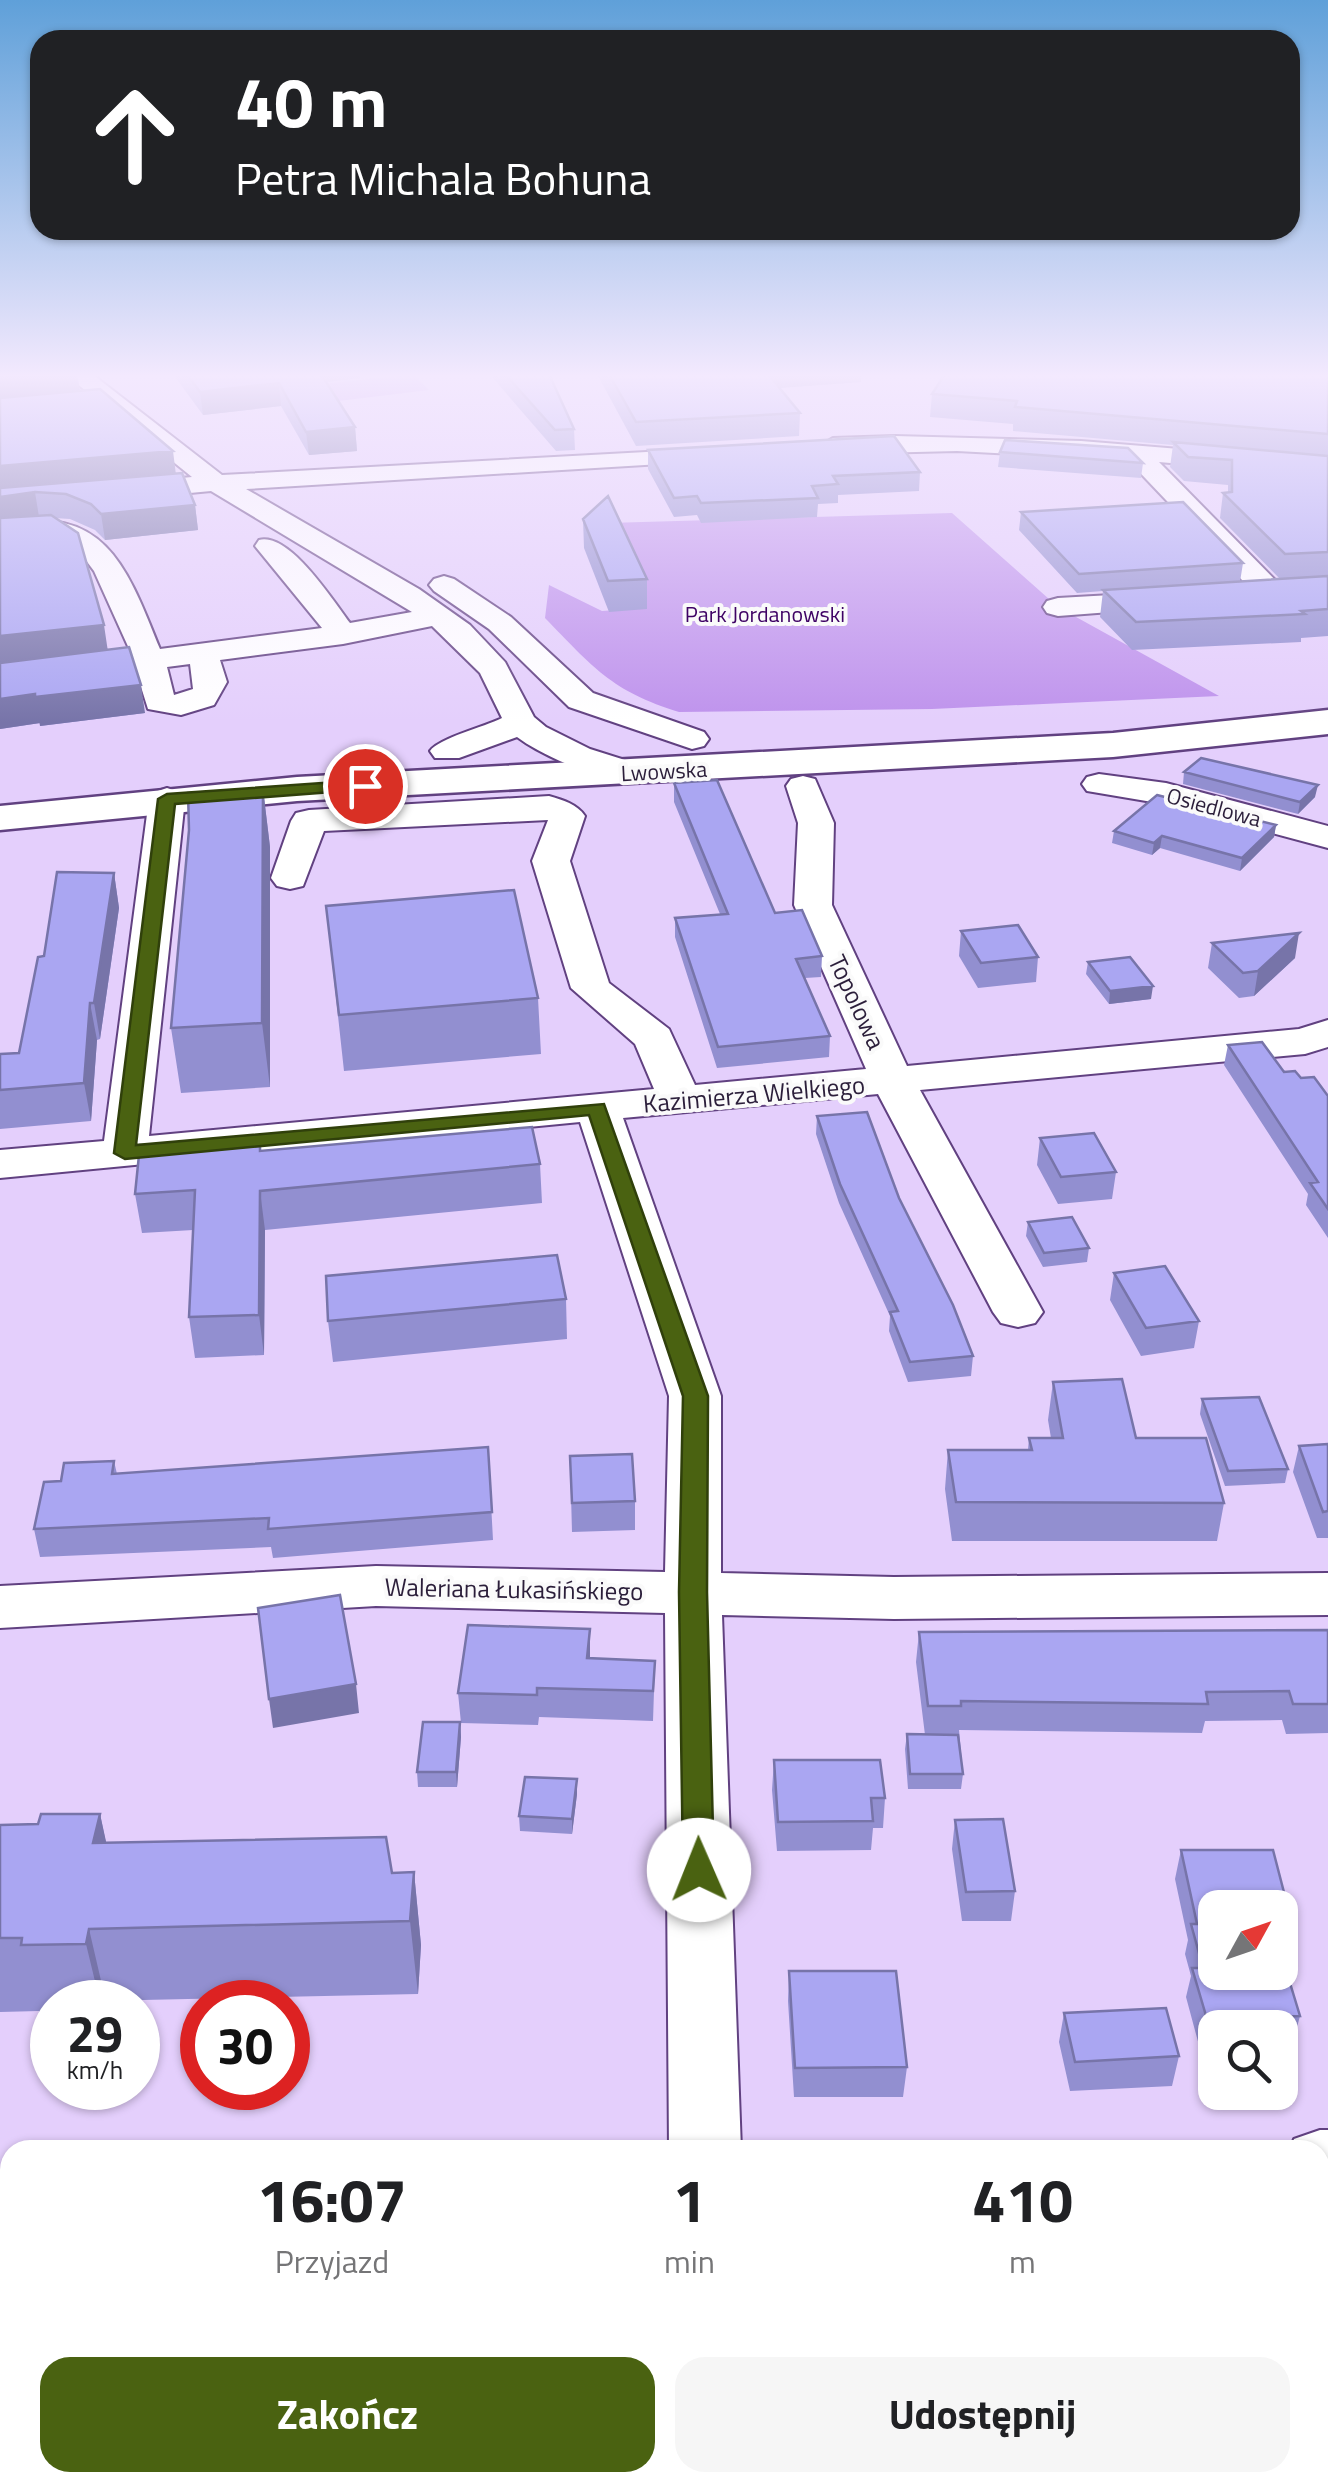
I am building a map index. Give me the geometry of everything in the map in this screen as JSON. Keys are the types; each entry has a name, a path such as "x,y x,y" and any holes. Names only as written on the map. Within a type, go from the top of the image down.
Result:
{"main road":[{"name":"Lwowska","path":"0,818 456,766 556,746 1092,720 1328,698"},
{"name":"Lwowska","path":"0,793 202,771 456,766 632,773 1113,745 1328,722"}],"street":[{"path":"0,503 137,490"},
{"path":"228,490 439,616 480,650 508,693 520,722 556,746 632,773"},
{"path":"282,490 445,586 500,623 581,700 692,739"},
{"path":"1172,490 1272,594"},
{"path":"0,533 58,529 88,542 136,624 160,702 187,704 202,698 212,681 201,654"},
{"path":"268,546 309,589 342,634"},
{"path":"1233,596 1310,592"},
{"path":"1058,607 1194,599"},
{"path":"85,668 342,634 439,616"},
{"path":"556,746 576,722 581,700"},
{"path":"456,766 487,739 520,722"},
{"name":"Osiedlowa","path":"1099,784 1166,794 1328,838"},
{"name":"Topolowa","path":"802,786 816,823 813,905 893,1080 1018,1312"},
{"path":"125,1153 167,799"},
{"path":"290,878 309,821 548,807 567,816 551,861 592,988 654,1038 680,1100"},
{"name":"Kazimierza Wielkiego","path":"0,1164 893,1080 1320,1049"},
{"path":"597,1108 695,1396 693,1592 705,2140"},
{"name":"Waleriana Łukasińskiego","path":"0,1606 376,1586 894,1598 1328,1594"}],"green space":[{"name":"Park Jordanowski","path":"952,513 1058,607 1219,696 932,709 679,712 636,695 604,676 545,618 549,585 602,611 646,608 608,523"}],"building":[{"path":"0,490 189,490 195,505 101,514 91,504 66,494 35,492 0,497"},
{"path":"670,490 814,490 818,498 701,503 697,496 674,498"},
{"path":"1328,490 1328,552 1285,554 1223,493"},
{"path":"608,496 647,579 608,581 583,519"},
{"path":"1183,502 1243,563 1079,574 1021,512"},
{"path":"51,515 78,533 104,625 0,636 0,518"},
{"path":"1328,576 1328,609 1301,611 1305,614 1136,622 1103,590"},
{"path":"129,647 141,685 0,699 0,663"},
{"path":"1201,758 1318,785 1300,802 1184,772"},
{"path":"717,780 775,913 802,910 822,956 796,959 830,1036 718,1047 675,918 728,914 674,783"},
{"path":"263,789 262,1023 171,1028 189,830 188,793"},
{"path":"1157,795 1276,825 1242,858 1162,836 1154,843 1114,831"},
{"path":"57,872 114,873 94,1003 90,1003 84,1083 0,1090 0,1054 19,1053 38,957 44,956"},
{"path":"514,890 538,998 339,1015 326,906"},
{"path":"1018,925 1038,957 981,963 961,931"},
{"path":"1299,933 1258,971 1243,973 1212,943"},
{"path":"1130,957 1153,986 1110,991 1088,962"},
{"path":"1262,1042 1284,1072 1295,1071 1301,1078 1314,1077 1328,1096 1328,1209 1310,1183 1318,1182 1228,1045"},
{"path":"867,1112 899,1198 953,1305 973,1356 910,1362 890,1312 898,1311 840,1184 817,1116"},
{"path":"532,1127 540,1164 260,1191 259,1315 189,1317 195,1190 135,1194 140,1145 260,1146 260,1151"},
{"path":"1094,1133 1116,1172 1061,1177 1040,1138"},
{"path":"1072,1217 1089,1248 1044,1253 1028,1222"},
{"path":"557,1255 566,1299 328,1321 326,1276"},
{"path":"1165,1266 1199,1321 1146,1328 1114,1273"},
{"path":"1122,1379 1136,1438 1206,1438 1224,1503 956,1502 948,1450 1032,1450 1029,1438 1063,1438 1053,1382"},
{"path":"1259,1397 1288,1469 1228,1471 1202,1399"},
{"path":"1328,1444 1328,1511 1323,1512 1299,1446"},
{"path":"488,1447 492,1512 268,1529 269,1518 34,1529 44,1482 61,1481 64,1463 114,1461 112,1474"},
{"path":"632,1454 635,1501 572,1503 570,1456"},
{"path":"340,1595 356,1684 269,1699 258,1608"},
{"path":"468,1625 590,1629 587,1658 655,1661 653,1691 537,1688 537,1695 458,1693"},
{"path":"1328,1630 1328,1704 1293,1704 1289,1691 1206,1692 1208,1704 961,1701 961,1706 928,1706 919,1632"},
{"path":"423,1722 460,1722 456,1772 417,1772"},
{"path":"907,1734 958,1735 963,1774 910,1774"},
{"path":"774,1760 880,1760 885,1798 871,1798 873,1821 778,1822"},
{"path":"525,1777 577,1779 572,1819 519,1816"},
{"path":"41,1814 100,1814 93,1843 386,1837 392,1873 414,1872 410,1921 89,1929 86,1944 21,1945 22,1938 0,1938 0,1825 38,1824"},
{"path":"1003,1819 1015,1891 966,1892 955,1820"},
{"path":"1181,1850 1273,1850 1283,1890 1198,1890 1198,1950 1191,1924 1197,1924"},
{"path":"789,1971 896,1971 907,2067 795,2068"},
{"path":"1198,1990 1292,1990 1300,2016 1298,2010 1204,2010"},
{"path":"1166,2008 1179,2056 1075,2062 1064,2013"}],"route":[{"path":"365,786 167,799 125,1153 597,1108 695,1396 693,1592 699,1870"}]}
